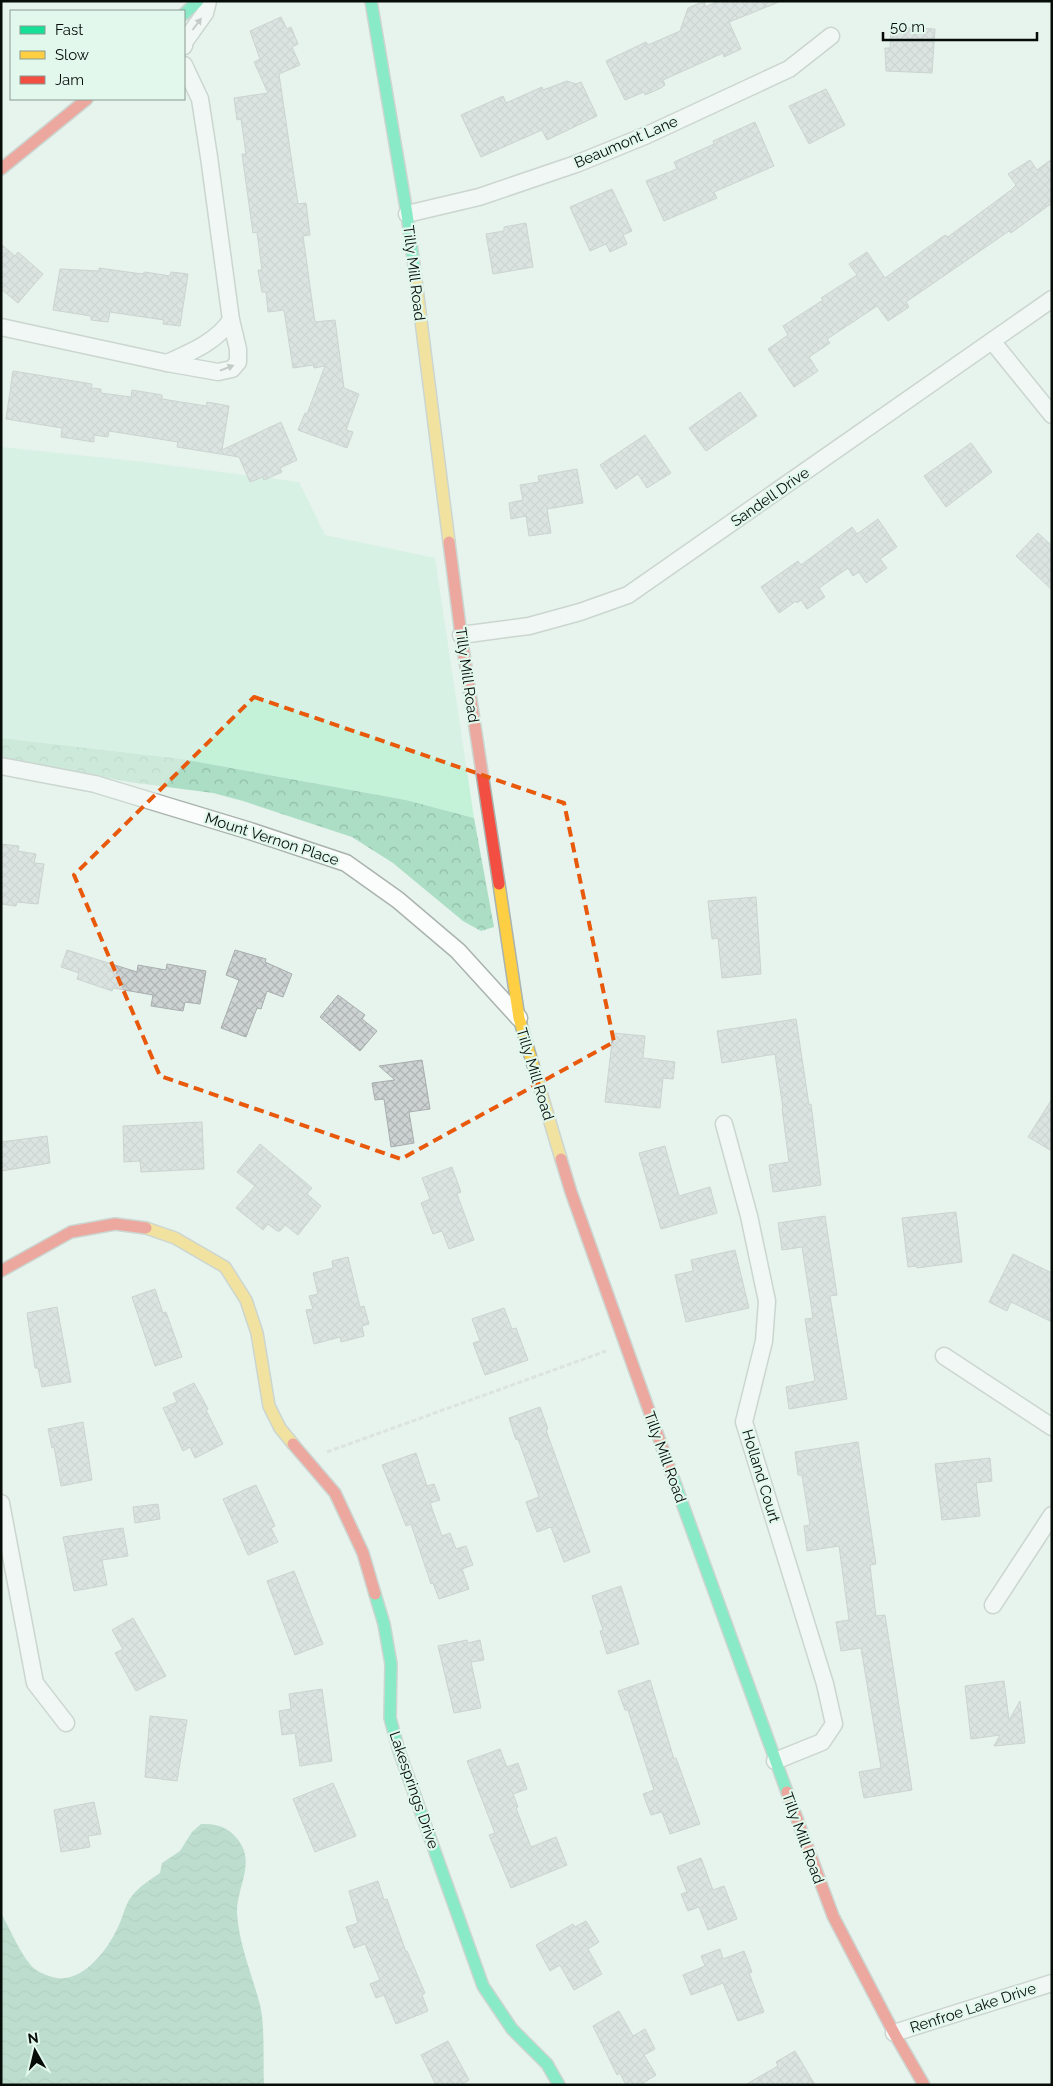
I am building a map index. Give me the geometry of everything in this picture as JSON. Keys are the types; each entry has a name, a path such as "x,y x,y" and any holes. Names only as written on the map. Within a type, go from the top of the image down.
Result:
{"street":[{"path":"185,13 198,1"},
{"path":"185,41 205,13 208,1"},
{"name":"Tilly Mill Road","path":"371,1 407,214 461,635 519,1018 571,1192 775,1761 833,1916 894,2033 924,2085"},
{"name":"Beaumont Lane","path":"407,214 479,197 576,164 647,135 789,69 831,36"},
{"path":"1,327 218,372 232,368 238,362 238,349 231,320 214,185 200,99 185,71"},
{"path":"1,169 86,100"},
{"name":"Sandell Drive","path":"461,635 529,626 580,612 628,595 1052,299"},
{"path":"173,364 223,331 231,320"},
{"path":"992,341 1052,415"},
{"name":"Mount Vernon Place","path":"1,766 95,784 250,831 346,863 398,900 458,951 519,1018"},
{"name":"Holland Court","path":"724,1124 749,1216 766,1301 764,1340 744,1422 825,1684 834,1724 822,1742 775,1761"},
{"name":"Lakesprings Drive","path":"1,1271 71,1232 115,1224 147,1228 175,1238 224,1267 246,1300 257,1332 270,1406 280,1428 335,1493 363,1553 384,1624 391,1664 390,1718 399,1751 483,1986 512,2029 547,2064 560,2085"},
{"path":"944,1356 1052,1427"},
{"path":"1,1502 35,1682 66,1723"},
{"path":"993,1605 1052,1515"},
{"name":"Renfroe Lake Drive","path":"894,2033 1052,1983"}],"path":[{"path":"306,1460 625,1344"}],"highlighted area":[{"path":"254,697 564,803 614,1042 401,1159 160,1076 74,875"}],"shaded area":[{"path":"1,447 144,462 299,482 325,535 435,558 474,818 406,800 182,759 1,738"}],"green space":[{"path":"1,738 182,759 406,800 474,818 494,927 481,931 463,921 393,863 352,837 213,793 129,782 1,757"}],"water":[{"path":"201,1824 220,1826 230,1831 242,1846 245,1854 245,1871 237,1913 243,1948 262,2013 264,2085 1,2085 1,1913 21,1952 34,1968 52,1977 62,1978 82,1972 107,1947 119,1926 127,1903 132,1896 143,1885 160,1873 162,1863 180,1851 192,1832"}],"building":[{"path":"704,1 706,7 718,1 779,2 729,22 741,49 724,57 723,53 663,80 665,85 661,88 645,95 644,92 625,100 606,61 646,42 648,45 680,31 688,8"},
{"path":"281,17 287,29 291,27 298,44 292,47 300,65 279,74 298,204 306,203 310,235 303,236 315,322 335,320 344,388 359,394 346,430 353,432 347,448 298,430 305,413 307,414 325,366 314,368 313,365 293,368 284,310 268,312 266,292 262,292 258,270 262,270 257,232 253,233 242,154 246,154 241,119 237,120 234,98 268,93 254,62 260,59 250,31"},
{"path":"891,27 935,29 932,73 886,71 885,48 890,48"},
{"path":"567,81 576,84 581,82 597,116 547,140 542,130 481,157 461,115 503,96 506,103 542,87 543,90"},
{"path":"826,89 845,125 809,144 789,106"},
{"path":"755,122 774,166 714,192 717,198 664,221 646,181 677,169 674,162 714,144 713,141"},
{"path":"1052,159 1052,203 1011,233 1009,231 906,302 909,307 888,321 877,306 827,339 830,343 809,357 818,371 794,387 768,349 788,335 783,326 857,275 849,264 867,252 885,278 945,235 948,237 1011,190 1016,185 1008,174 1030,160 1037,170"},
{"path":"612,189 632,231 623,235 627,244 610,252 606,244 590,251 570,207"},
{"path":"526,223 533,267 493,274 486,234 504,231 504,227"},
{"path":"1,244 15,256 18,252 43,274 18,303 1,289"},
{"path":"99,268 170,276 171,272 188,274 180,326 163,324 164,320 110,312 108,322 91,320 91,316 53,310 60,269 99,271"},
{"path":"13,371 92,384 91,388 101,389 101,393 131,397 132,390 162,395 162,399 206,406 207,402 229,406 222,450 281,422 297,460 280,468 282,472 264,480 263,477 250,482 239,457 177,447 178,442 109,431 108,437 94,435 94,442 61,437 62,428 6,419"},
{"path":"740,392 757,416 706,451 689,428"},
{"path":"645,435 671,473 647,488 638,474 616,489 600,465"},
{"path":"971,443 992,472 946,507 924,476"},
{"path":"577,469 583,503 547,509 551,533 529,536 526,516 511,519 509,503 523,500 520,485 539,482 538,476"},
{"path":"878,519 897,547 880,559 887,568 866,583 859,572 853,576 848,568 819,588 825,597 807,609 801,600 797,603 796,601 779,613 761,587 798,561 801,565 852,527 857,534"},
{"path":"1038,533 1052,546 1052,590 1016,556"},
{"path":"1,844 19,846 18,851 36,854 34,863 44,864 38,904 17,902 16,906 1,904"},
{"path":"756,897 761,974 722,978 718,938 712,939 708,901"},
{"path":"67,950 137,972 138,965 166,970 167,964 206,971 200,1004 185,1002 183,1011 151,1006 153,995 113,988 112,991 77,979 79,973 61,967"},
{"path":"235,950 266,959 265,962 292,974 283,997 267,991 261,1009 257,1008 246,1037 221,1028 239,980 226,975"},
{"path":"338,995 365,1015 362,1019 377,1031 360,1051 320,1017"},
{"path":"796,1019 809,1105 811,1104 821,1185 773,1192 769,1165 789,1162 775,1054 722,1063 717,1031"},
{"path":"613,1033 645,1036 643,1058 675,1062 673,1079 663,1078 660,1108 605,1102"},
{"path":"422,1060 430,1109 409,1112 414,1143 391,1147 384,1099 375,1100 372,1083 395,1080 379,1066"},
{"path":"1052,1099 1052,1151 1028,1137"},
{"path":"202,1122 204,1169 141,1172 140,1161 124,1162 123,1126"},
{"path":"47,1136 50,1163 1,1171 1,1142"},
{"path":"260,1144 312,1188 307,1194 321,1206 298,1235 285,1225 280,1231 277,1231 268,1224 263,1230 236,1208 255,1186 237,1172"},
{"path":"665,1146 679,1196 710,1187 717,1213 661,1229 639,1153"},
{"path":"452,1167 461,1192 457,1194 474,1240 449,1249 442,1231 433,1234 421,1203 430,1199 422,1178"},
{"path":"956,1212 962,1262 917,1268 917,1266 908,1267 902,1218"},
{"path":"825,1216 837,1295 830,1296 847,1399 789,1409 786,1387 815,1381 805,1319 813,1318 802,1247 782,1250 778,1223"},
{"path":"735,1250 749,1308 686,1322 675,1275 693,1271 691,1260"},
{"path":"1013,1254 1052,1273 1052,1322 1011,1302 1007,1311 989,1302"},
{"path":"348,1257 360,1307 364,1306 369,1324 362,1326 364,1336 341,1342 340,1337 314,1344 306,1310 313,1309 309,1296 318,1294 313,1273 333,1268 332,1261"},
{"path":"155,1289 163,1313 166,1312 182,1357 155,1366 132,1297"},
{"path":"57,1307 71,1382 42,1387 38,1368 35,1368 27,1313"},
{"path":"504,1308 512,1329 516,1328 528,1360 485,1375 473,1343 480,1341 472,1319"},
{"path":"194,1383 223,1444 195,1458 190,1447 183,1451 163,1408 177,1402 173,1393"},
{"path":"540,1407 548,1429 546,1430 590,1552 564,1562 551,1527 537,1532 526,1502 539,1497 509,1418"},
{"path":"83,1422 92,1480 61,1486 54,1447 52,1448 48,1429"},
{"path":"858,1442 876,1564 870,1565 876,1616 885,1615 912,1790 864,1798 859,1772 881,1768 861,1648 841,1651 836,1622 849,1620 839,1546 807,1551 804,1526 810,1525 802,1475 798,1475 795,1452"},
{"path":"416,1453 427,1486 434,1484 440,1500 430,1503 442,1536 450,1533 456,1549 466,1546 473,1565 462,1569 469,1589 439,1599 433,1583 431,1584 411,1524 406,1526 382,1465"},
{"path":"990,1458 992,1481 976,1483 980,1516 942,1520 935,1464"},
{"path":"256,1485 275,1526 271,1528 278,1542 248,1555 223,1499"},
{"path":"158,1504 160,1519 135,1523 133,1507"},
{"path":"123,1528 128,1556 102,1560 107,1585 74,1591 63,1537"},
{"path":"294,1571 323,1644 295,1655 267,1581"},
{"path":"621,1586 639,1644 607,1654 600,1631 603,1630 592,1596"},
{"path":"133,1618 166,1676 136,1691 115,1653 123,1649 112,1630"},
{"path":"467,1640 468,1643 480,1640 484,1660 471,1662 481,1708 454,1713 438,1646"},
{"path":"650,1680 674,1759 676,1758 700,1824 670,1834 662,1812 651,1815 643,1794 654,1790 628,1710 625,1710 618,1691"},
{"path":"1004,1681 1009,1720 1020,1701 1025,1743 994,1746 1000,1735 971,1739 965,1686"},
{"path":"322,1689 332,1761 300,1766 295,1733 282,1735 279,1711 291,1709 289,1694"},
{"path":"150,1716 187,1720 177,1781 145,1777"},
{"path":"500,1749 507,1767 518,1763 527,1789 513,1794 518,1807 516,1808 531,1847 556,1837 567,1865 511,1888 489,1835 495,1833 467,1761"},
{"path":"333,1783 356,1836 315,1852 293,1799"},
{"path":"94,1802 101,1834 88,1836 90,1847 61,1852 54,1810"},
{"path":"701,1858 713,1890 724,1886 737,1919 708,1930 699,1907 688,1911 681,1894 687,1892 677,1867"},
{"path":"378,1881 384,1900 387,1899 406,1952 425,1993 422,1995 428,2011 396,2024 384,1995 376,1998 370,1984 380,1980 365,1944 354,1948 346,1927 358,1923 349,1891"},
{"path":"586,1921 599,1942 588,1949 602,1974 574,1990 560,1965 550,1971 536,1945 573,1924 575,1927"},
{"path":"720,1949 723,1959 744,1951 752,1972 749,1973 764,2012 738,2021 723,1983 691,1995 683,1975 705,1966 701,1956"},
{"path":"619,2011 633,2036 645,2029 655,2049 644,2055 656,2075 640,2085 626,2085 620,2073 617,2075 593,2026"},
{"path":"448,2041 469,2080 461,2085 436,2085 421,2055"},
{"path":"795,2051 815,2085 745,2085 778,2066 776,2062"}],"traffic: fast":[{"path":"185,13 198,1"},
{"path":"371,1 407,214 415,273"},
{"path":"672,1475 787,1792"},
{"path":"375,1594 384,1624 391,1664 390,1718 399,1751 483,1986 512,2029 547,2064 559,2085"}],"traffic: slow":[{"path":"415,273 449,542"},
{"path":"499,884 519,1018 561,1159"},
{"path":"146,1228 175,1238 225,1267 246,1300 257,1333 269,1406 280,1428 293,1444"}],"traffic: jam":[{"path":"1,169 86,100"},
{"path":"449,542 461,635 499,884"},
{"path":"561,1159 571,1192 672,1475"},
{"path":"1,1271 71,1232 115,1224 146,1228"},
{"path":"293,1444 335,1493 363,1553 375,1594"},
{"path":"787,1792 833,1916 894,2033 924,2085"}]}
